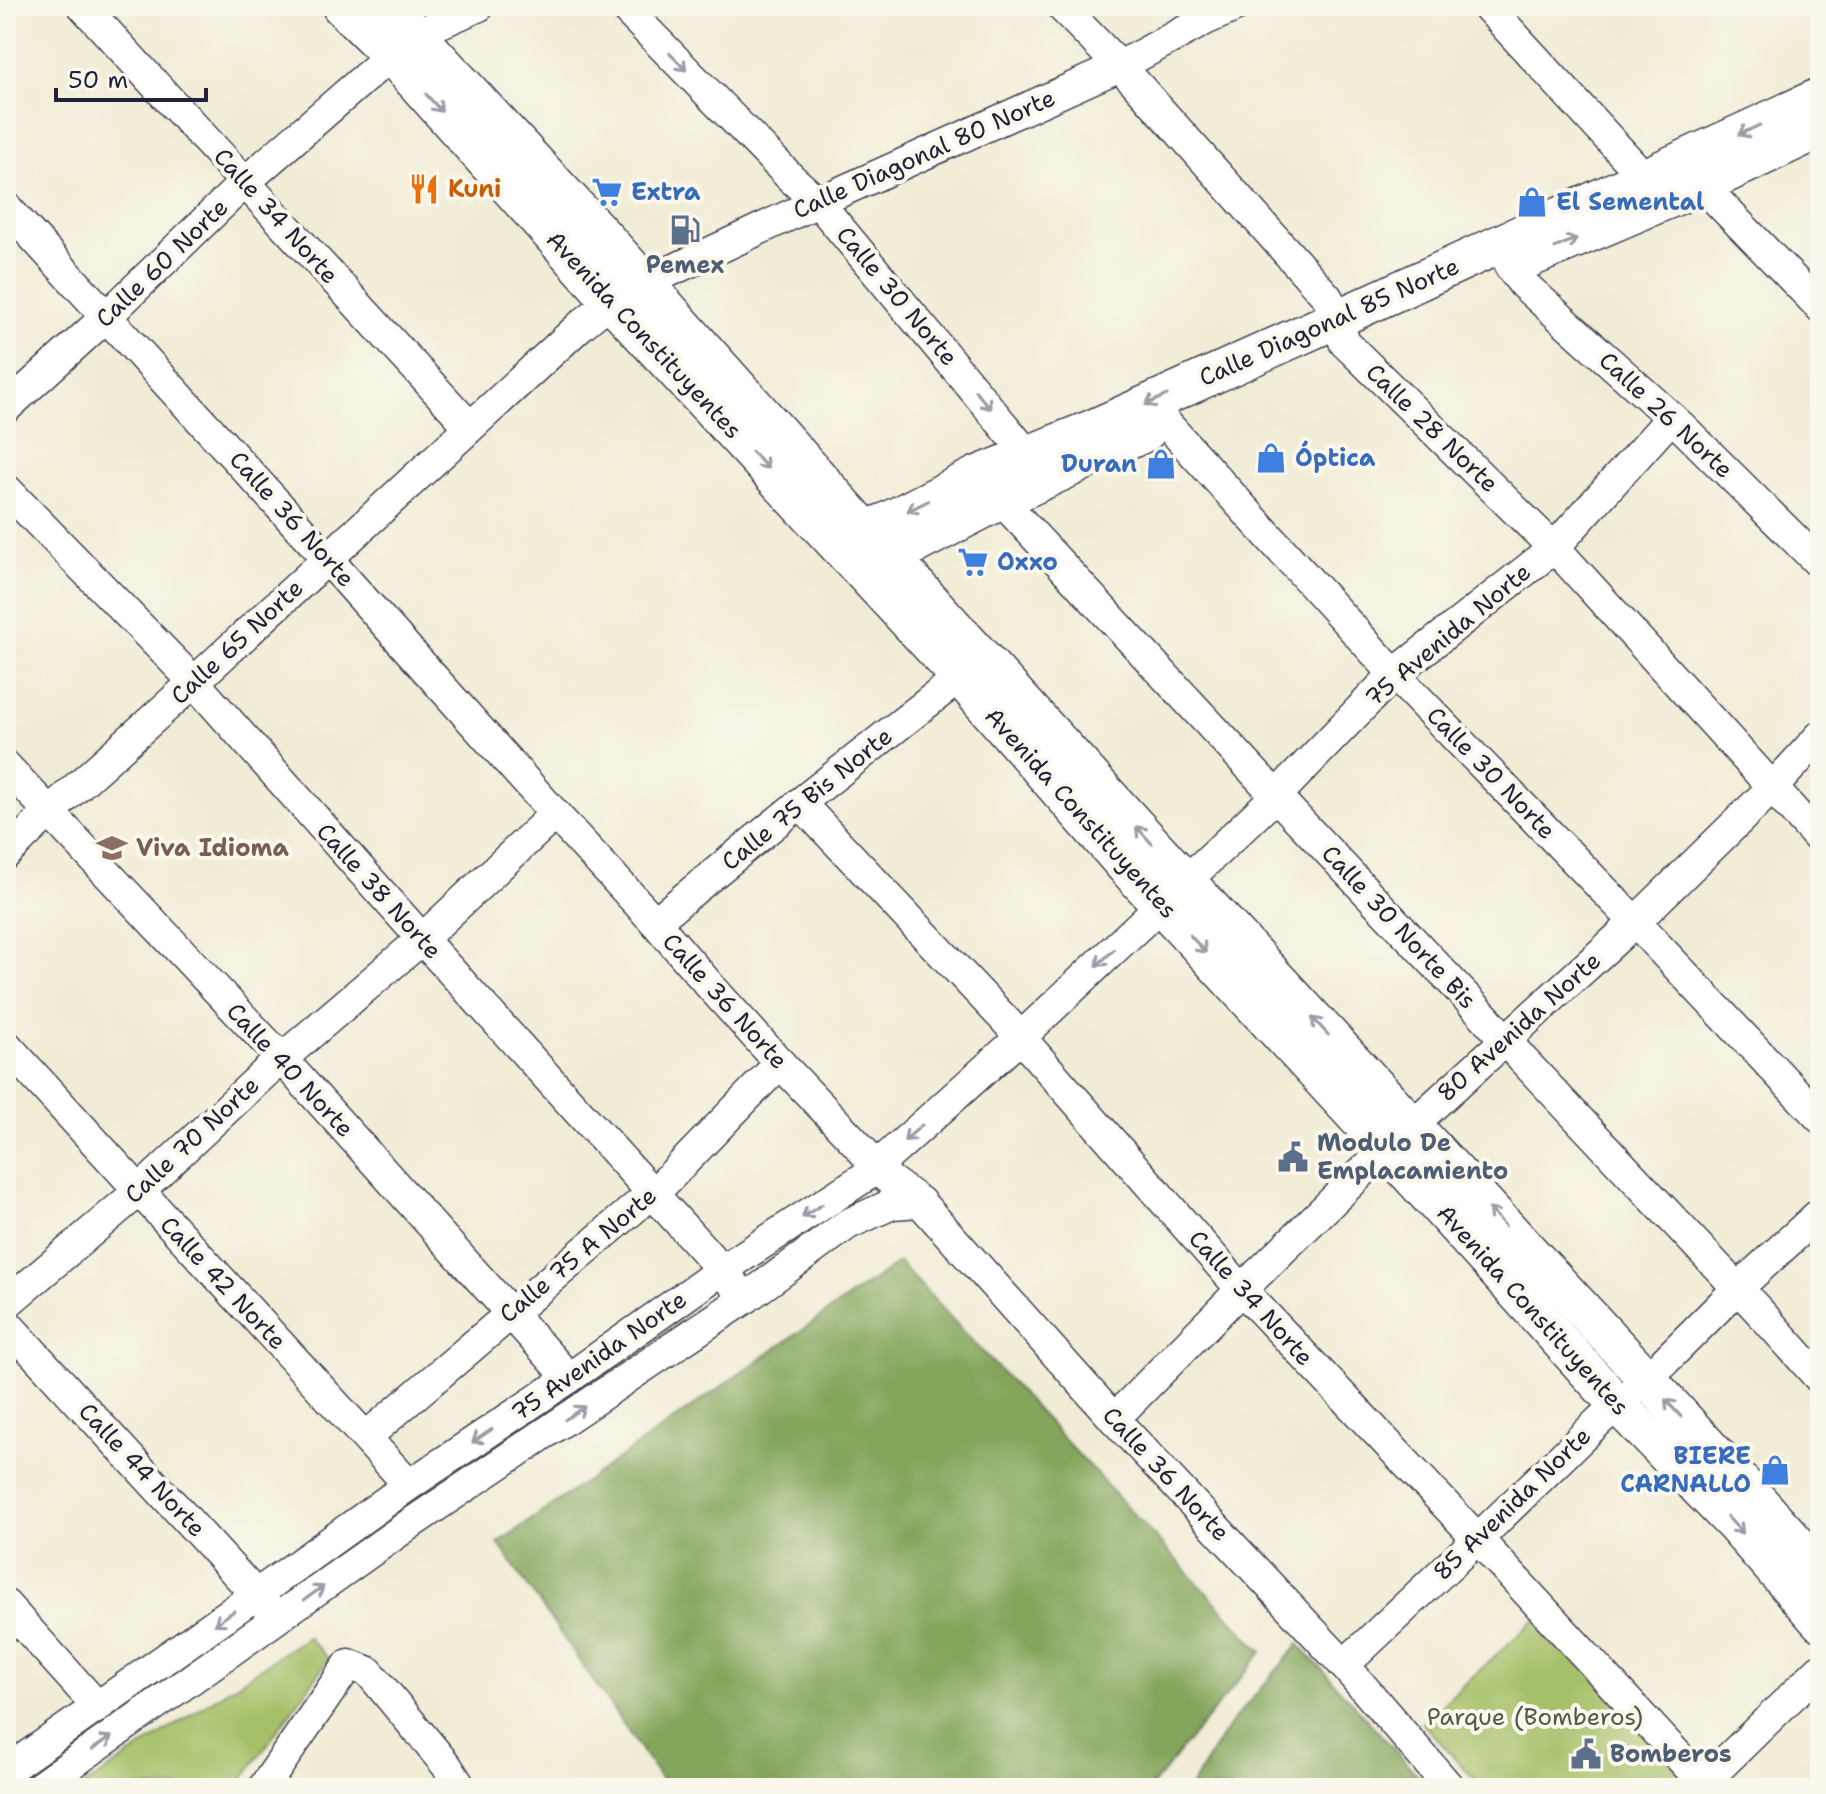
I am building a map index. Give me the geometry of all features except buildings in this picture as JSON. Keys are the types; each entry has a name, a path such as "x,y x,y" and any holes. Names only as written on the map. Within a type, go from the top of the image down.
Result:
{"main road":[{"name":"Avenida Constituyentes","path":"341,6 405,46 1399,1137 1647,1379 1820,1569"},
{"name":"Avenida Constituyentes","path":"390,6 405,46"},
{"name":"Calle Diagonal 85 Norte","path":"990,488 1028,455 1510,267 1691,174 1820,97"},
{"name":"Calle Diagonal 85 Norte","path":"863,549 990,488 1166,423 1342,330 1645,178 1691,174 1820,129"},
{"name":"Avenida Constituyentes","path":"863,549 960,677 1126,867 1174,892"},
{"name":"Avenida Constituyentes","path":"1399,1137 1617,1404 1735,1525 1820,1622"}],"street":[{"name":"Calle 34 Norte","path":"83,6 469,426"},
{"name":"Calle 60 Norte","path":"6,408 107,316 245,182 405,46 436,25 479,6"},
{"name":"Calle 30 Norte","path":"623,6 818,202 1028,455"},
{"name":"Calle 28 Norte","path":"1061,6 1120,66 1327,297 1342,330 1575,570 1820,840"},
{"name":"Calle Diagonal 80 Norte","path":"626,291 1120,66 1237,6"},
{"path":"1487,6 1645,178"},
{"path":"1691,174 1820,307"},
{"name":"Calle 36 Norte","path":"6,207 328,559 780,1063 887,1178 920,1202 1114,1419 1344,1665 1450,1788"},
{"name":"Calle 26 Norte","path":"1510,267 1523,284 1671,418 1820,564"},
{"name":"Calle 65 Norte","path":"6,854 469,426 580,326 626,291"},
{"name":"75 Avenida Norte","path":"6,1771 409,1485 877,1167 1020,1038 1276,796 1394,674 1553,549 1671,418"},
{"name":"Calle 30 Norte","path":"1166,423 1394,674 1820,1118"},
{"name":"Calle 30 Norte Bis","path":"990,488 1820,1379"},
{"name":"Calle 38 Norte","path":"6,489 194,682 746,1298"},
{"name":"Calle 75 Bis Norte","path":"655,922 960,677"},
{"name":"80 Avenida Norte","path":"1114,1419 1399,1137 1635,922 1773,787 1820,736"},
{"name":"Calle 40 Norte","path":"6,766 282,1059 569,1378"},
{"name":"Calle 34 Norte","path":"800,803 1020,1038 1242,1290 1477,1538 1703,1786"},
{"name":"Calle 70 Norte","path":"6,1304 139,1191 282,1059 422,939 555,814"},
{"name":"Calle 42 Norte","path":"6,1045 409,1485"},
{"name":"Calle 75 A Norte","path":"366,1437 665,1182 780,1063"},
{"name":"75 Avenida Norte","path":"38,1788 407,1526 746,1298 848,1224 892,1204 920,1202"},
{"name":"85 Avenida Norte","path":"1344,1665 1820,1213"},
{"name":"Calle 44 Norte","path":"6,1323 278,1619"},
{"path":"6,1605 98,1707"},
{"path":"263,1788 349,1664 369,1672 447,1766 461,1788"},
{"path":"1703,1786 1820,1669"}],"green space":[{"path":"899,1262 1262,1652 1150,1788 667,1788 498,1543"},
{"path":"720,1293 723,1297 286,1599 283,1596"},
{"path":"256,1615 258,1619 15,1788 6,1788"},
{"name":"Parque (Bomberos)","path":"1540,1615 1687,1780 1678,1788 1483,1788 1422,1723"},
{"path":"307,1637 329,1659 236,1788 81,1788"},
{"path":"1299,1644 1429,1788 1190,1788 1230,1724"}],"place":[{"name":"Kuni","path":"424,189"},
{"name":"Extra","path":"607,192"},
{"name":"El Semental","path":"1532,202"},
{"name":"Pemex","path":"685,230"},
{"name":"Óptica","path":"1271,458"},
{"name":"Duran","path":"1161,464"},
{"name":"Oxxo","path":"973,562"},
{"name":"Viva Idioma","path":"112,848"},
{"name":"Modulo De Emplacamiento","path":"1293,1157"},
{"name":"BIERE CARNALLO","path":"1775,1470"},
{"name":"Bomberos","path":"1586,1754"}]}
